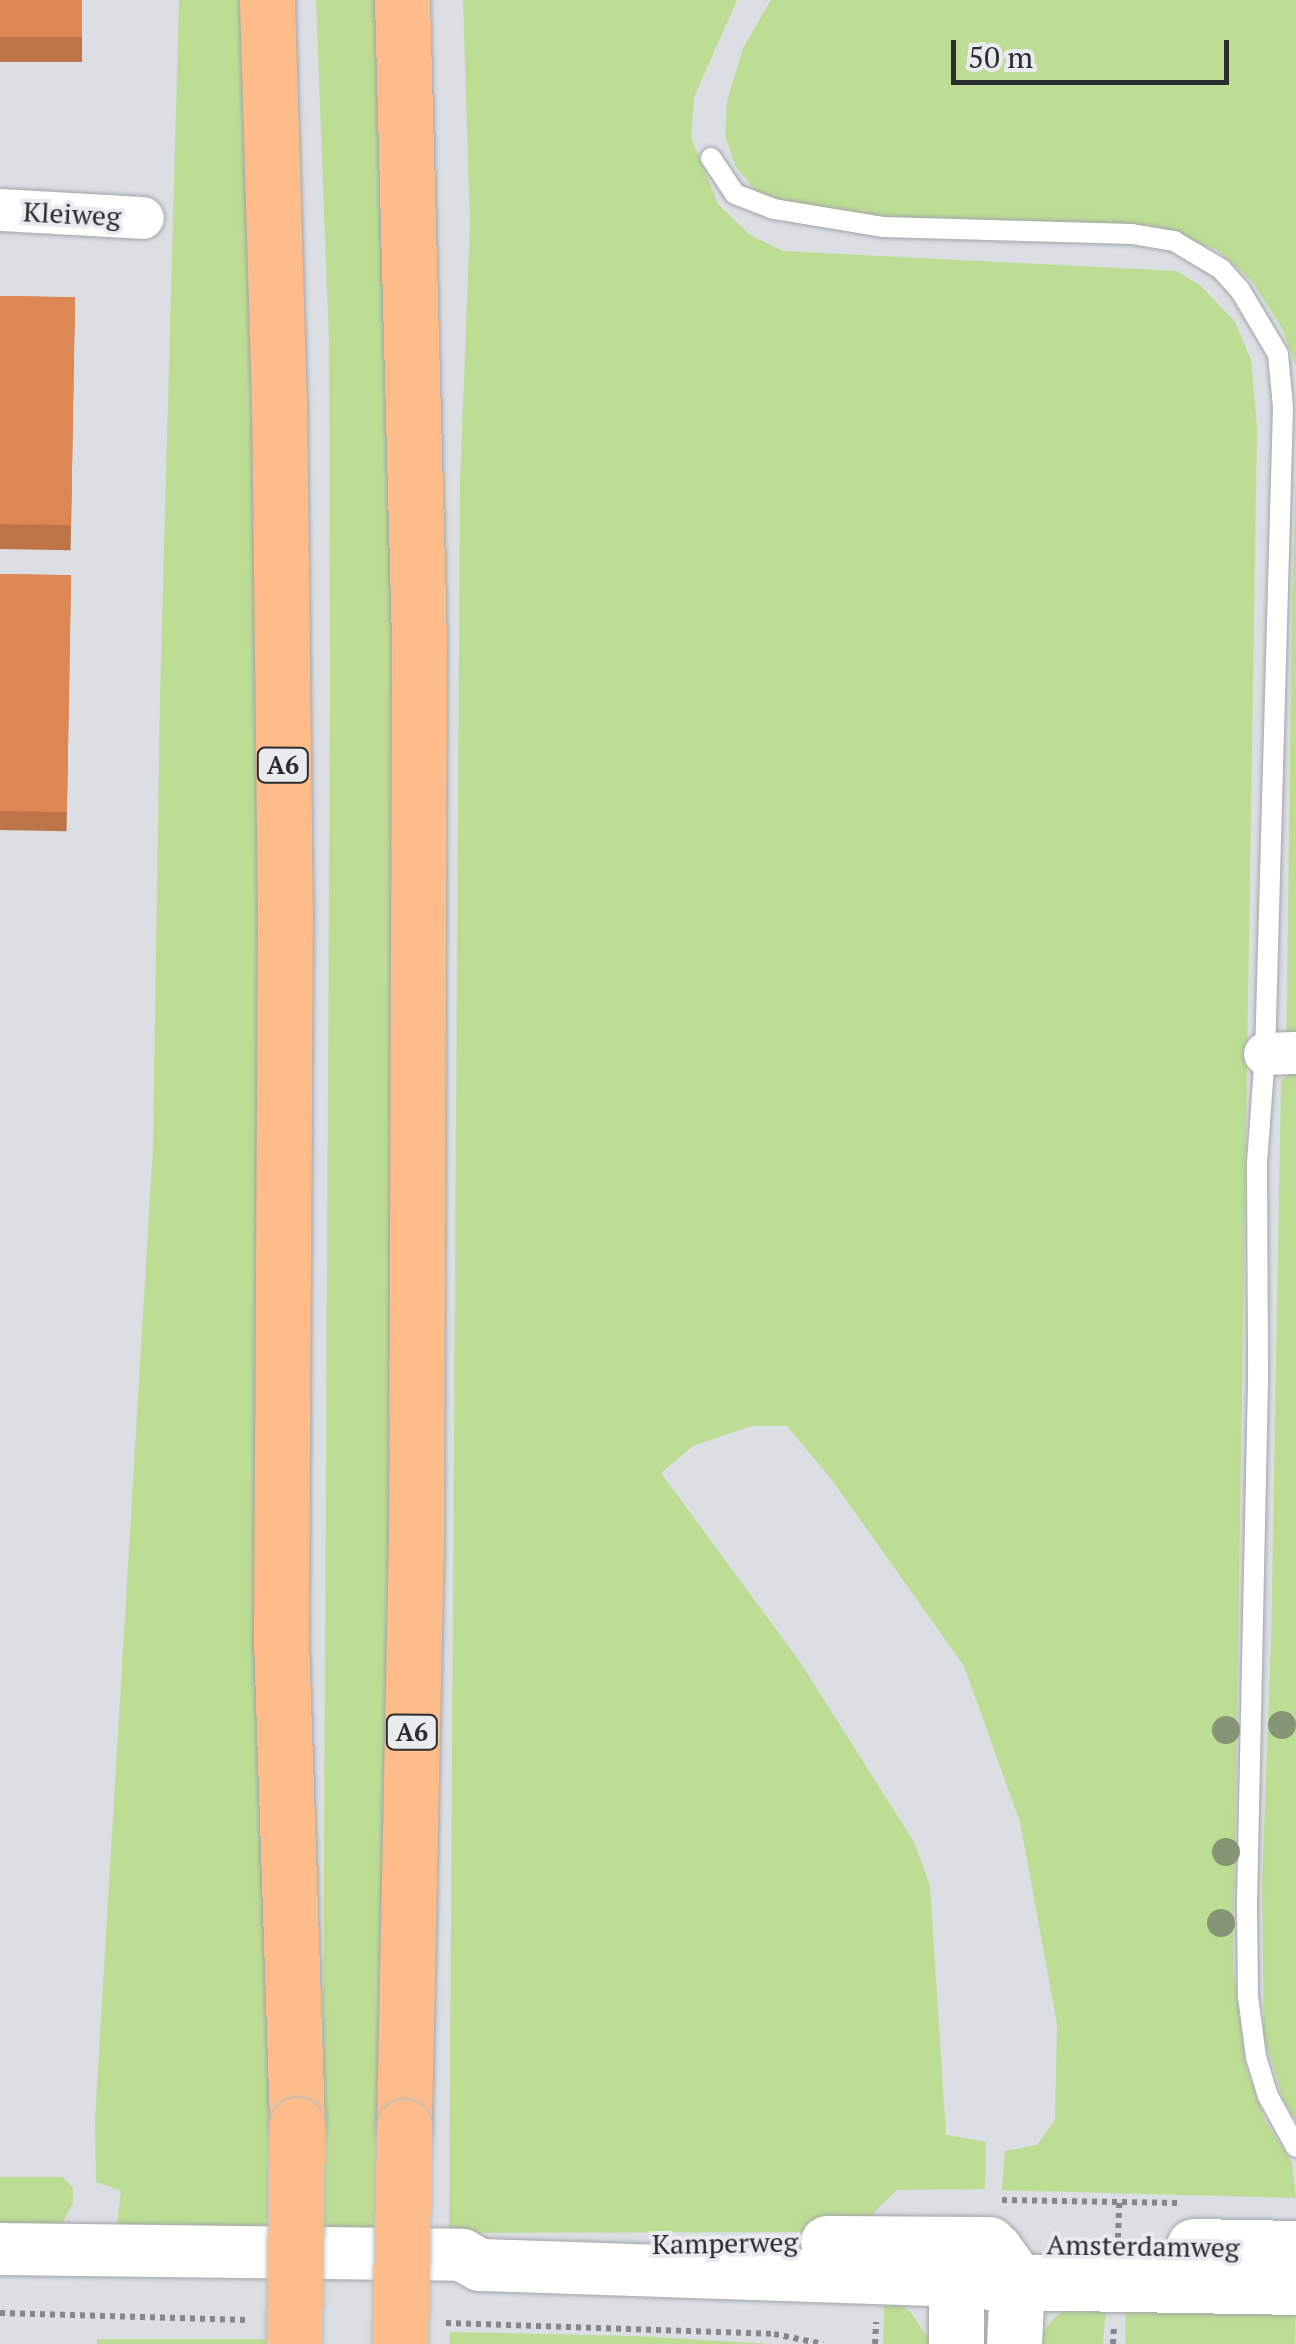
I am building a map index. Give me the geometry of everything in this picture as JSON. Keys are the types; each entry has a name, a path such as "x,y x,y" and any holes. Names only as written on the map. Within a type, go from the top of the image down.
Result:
{"highway":[{"name":"A6","path":"267,0 279,396 284,894 282,1697 297,2126 294,2344"},
{"name":"A6","path":"400,2344 416,1537 418,642 402,0"}],"main road":[{"name":"Amsterdamweg","path":"987,2251 1296,2248"},
{"name":"Kamperweg","path":"987,2251 1296,2287"},
{"path":"956,2344 987,2251"},
{"path":"987,2251 1014,2344"}],"street":[{"name":"Kleiweg","path":"0,210 143,218"},
{"name":"Kamperweg","path":"0,2249 462,2255 480,2265 987,2251"}],"lane":[{"path":"711,158 734,194 759,207 883,228 1132,234 1174,242 1221,269 1262,320 1278,354 1283,407 1280,1053 1256,1217 1248,1996 1256,2057 1268,2096 1296,2146"}],"path":[{"path":"987,2251 1119,2202 1184,2203"},
{"path":"1118,2235 1119,2202"}],"green space":[{"path":"179,0 257,0 272,1771 268,2232 117,2224 121,2191 96,2182 95,2119 153,1146 160,695"},
{"path":"316,0 381,0 396,640 385,2233 322,2232 330,687 329,342"},
{"path":"463,0 737,0 694,97 691,137 718,204 750,235 783,251 1177,271 1201,286 1235,322 1251,360 1257,427 1233,1966 1246,2068 1265,2120 1292,2163 1296,2198 1002,2190 1005,2151 1037,2145 1055,2120 1057,2024 1020,1822 964,1666 832,1480 787,1426 751,1426 693,1446 661,1473 800,1662 914,1842 930,1886 946,2135 986,2142 985,2189 897,2190 875,2211 867,2232 449,2233 460,482 470,224"},
{"path":"771,0 1296,0 1296,366 1282,328 1252,281 1217,250 1167,232 813,218 760,197 735,165 725,135 727,101 743,48"},
{"path":"1296,479 1296,1061 1286,1064 1292,600"},
{"path":"1296,1069 1296,2121 1282,2096 1264,2036 1262,1883 1271,1643 1281,1081"},
{"path":"0,2177 63,2177 73,2188 73,2203 61,2225 0,2224"},
{"path":"1126,2293 1296,2296 1295,2344 1125,2344"},
{"path":"885,2294 911,2313 932,2344 883,2344"},
{"path":"1107,2294 1103,2344 1034,2344 1054,2318 1072,2305"},
{"path":"450,2332 635,2336 771,2344 449,2344"},
{"path":"97,2339 267,2339 267,2344 97,2344"}],"building":[{"path":"0,0 82,0 82,37 0,37"},
{"path":"0,296 75,297 71,525 0,524"},
{"path":"0,574 71,575 67,812 0,811"}]}
